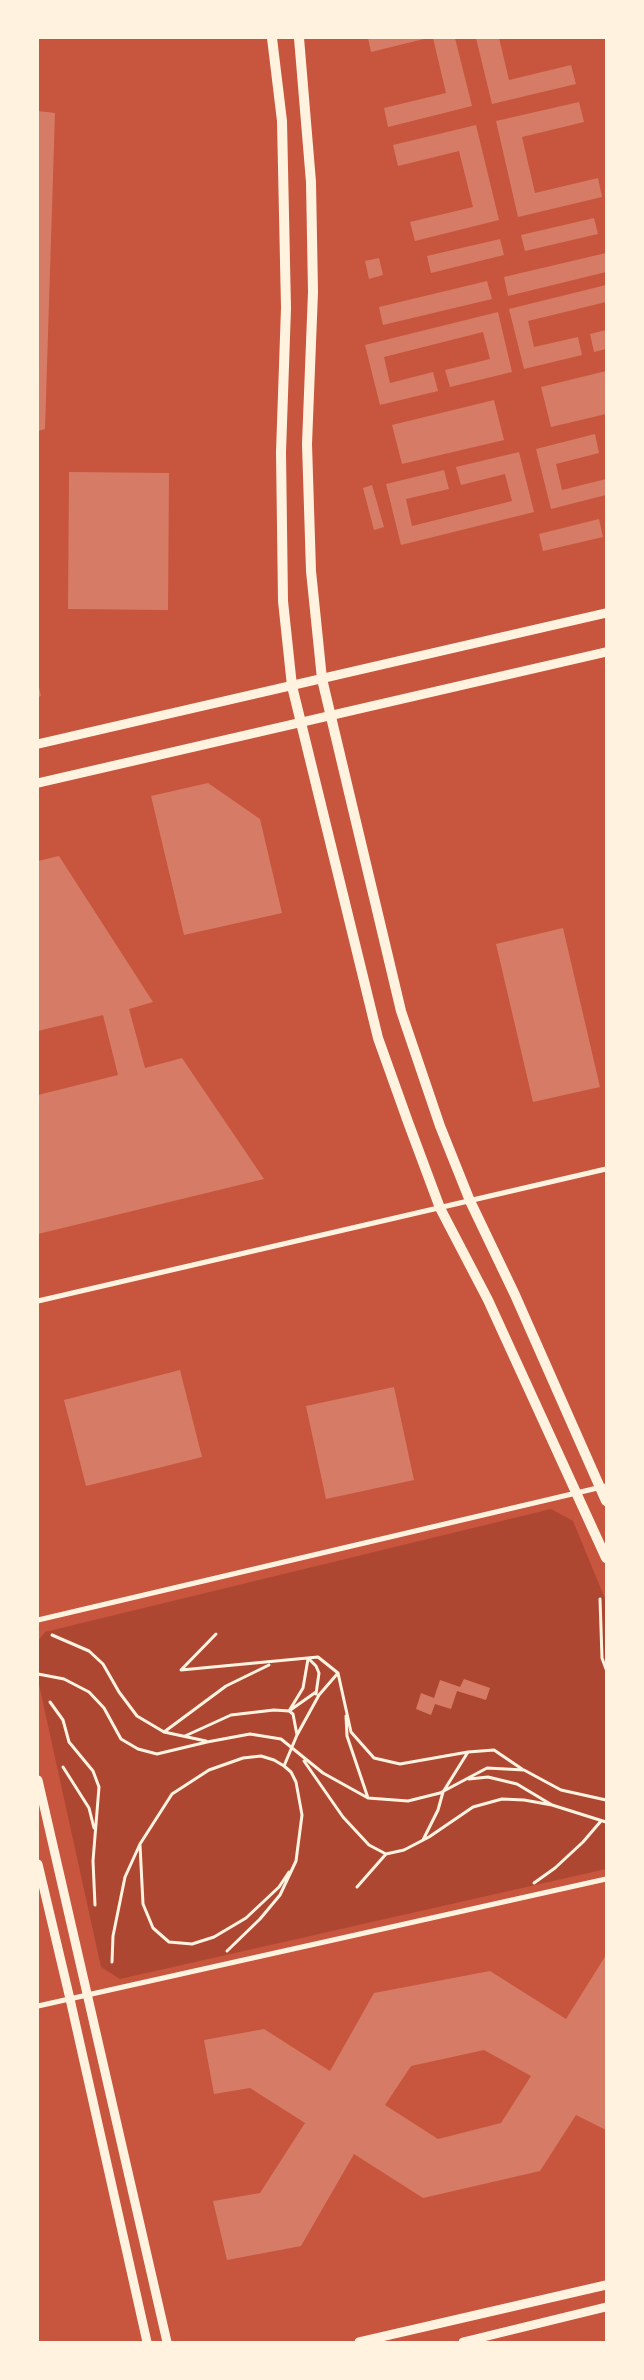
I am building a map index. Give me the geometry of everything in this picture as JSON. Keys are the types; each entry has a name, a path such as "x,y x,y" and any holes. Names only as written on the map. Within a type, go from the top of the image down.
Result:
{"main road":[{"path":"272,38 282,121 286,308 281,452 283,581 292,686 378,1038 440,1208 488,1300 606,1558"},
{"path":"299,38 311,182 313,292 307,444 312,571 322,678 401,1011 440,1126 470,1201 605,1487 606,1500"}],"street":[{"path":"38,744 606,613"},
{"path":"38,783 606,652"},
{"path":"38,1300 606,1169"},
{"path":"38,1620 605,1487"},
{"path":"38,1780 167,2342"},
{"path":"38,1864 147,2342"},
{"path":"38,2006 606,1879"},
{"path":"358,2342 606,2285"},
{"path":"463,2342 606,2307"}],"path":[{"path":"600,1599 602,1658 606,1670"},
{"path":"52,1634 89,1651 103,1664 119,1692 137,1716 164,1732 207,1742"},
{"path":"216,1634 180,1670 318,1658 338,1673 351,1732 374,1758 400,1764 468,1752 494,1750 524,1770 561,1790 606,1800"},
{"path":"308,1659 316,1666 319,1673 315,1702"},
{"path":"289,1711 303,1688 308,1659"},
{"path":"164,1732 226,1686 272,1663"},
{"path":"284,1766 297,1735 315,1702 338,1673"},
{"path":"38,1674 64,1678 89,1692 104,1708 121,1739 138,1749 157,1754 250,1734 280,1739 293,1747 343,1817 368,1845 386,1854"},
{"path":"184,1736 231,1715 274,1710 289,1711 316,1692"},
{"path":"50,1702 63,1720 69,1742 93,1771 99,1787 93,1861 95,1905"},
{"path":"345,1705 347,1736 368,1798"},
{"path":"289,1711 295,1722 297,1735"},
{"path":"423,1840 438,1810 443,1792 468,1752"},
{"path":"112,1962 113,1936 125,1878 140,1844 172,1794 209,1770 243,1758 260,1756 274,1760 284,1766 291,1772 296,1782 302,1815 296,1861 280,1895 260,1919 227,1951"},
{"path":"302,1758 368,1798 408,1801 443,1792 487,1768 524,1770"},
{"path":"63,1767 89,1808 95,1830"},
{"path":"466,1779 488,1777 517,1784 552,1805"},
{"path":"357,1887 386,1854 404,1850 423,1840 473,1807 502,1799 524,1800 552,1805 606,1822"},
{"path":"532,1884 555,1868 583,1842 601,1820"},
{"path":"140,1844 143,1904 153,1928 169,1942 192,1944 214,1937 246,1918 279,1887 296,1861"}],"shaded area":[{"path":"551,1509 573,1521 606,1601 606,1869 120,1979 101,1967 38,1680 38,1641 45,1632"}],"building":[{"path":"368,38 428,38 371,52"},
{"path":"433,38 455,38 472,106 388,127 384,108 446,93"},
{"path":"476,38 499,38 509,80 571,65 576,84 492,104"},
{"path":"579,102 584,122 522,137 535,193 598,178 602,197 518,217 496,121"},
{"path":"38,111 55,113 45,429 38,431"},
{"path":"476,125 499,220 415,241 410,222 473,207 459,151 398,166 393,145"},
{"path":"594,218 598,234 525,251 521,235"},
{"path":"500,239 504,255 431,273 427,256"},
{"path":"606,253 606,272 508,296 504,277"},
{"path":"379,258 383,275 369,279 365,261"},
{"path":"487,281 492,299 383,325 379,307"},
{"path":"606,285 606,302 528,321 534,347 578,337 582,355 524,369 509,309"},
{"path":"498,312 512,372 450,387 445,370 490,359 483,332 384,357 390,383 433,372 438,391 380,405 365,345"},
{"path":"606,330 606,349 594,352 590,334"},
{"path":"606,371 606,414 551,427 541,387"},
{"path":"494,400 504,440 402,464 392,425"},
{"path":"595,434 599,453 556,464 562,490 606,479 606,495 551,509 536,449"},
{"path":"519,452 534,512 401,545 386,484 444,470 449,489 406,499 412,526 512,501 505,474 461,485 456,467"},
{"path":"69,472 169,473 168,610 68,609"},
{"path":"372,485 384,527 374,530 363,488"},
{"path":"599,519 603,537 543,551 539,534"},
{"path":"38,683 41,696 38,697"},
{"path":"208,783 260,819 282,913 184,935 151,796"},
{"path":"59,856 153,1002 129,1009 145,1068 182,1058 264,1179 38,1234 38,1095 118,1075 103,1015 38,1031 38,861"},
{"path":"563,928 600,1087 533,1102 496,944"},
{"path":"180,1370 202,1457 86,1486 64,1400"},
{"path":"394,1387 414,1480 326,1499 306,1406"},
{"path":"464,1679 490,1688 486,1700 457,1691 451,1709 435,1704 431,1715 416,1709 421,1693 434,1698 440,1680 460,1687"},
{"path":"606,1955 606,2130 576,2115 540,2171 423,2198 354,2154 301,2246 227,2260 213,2201 260,2193 305,2123 250,2088 214,2094 204,2040 264,2029 330,2071 374,1993 490,1971 566,2019","holes":["484,2050 531,2076 501,2123 438,2139 385,2105 411,2066"]}]}
